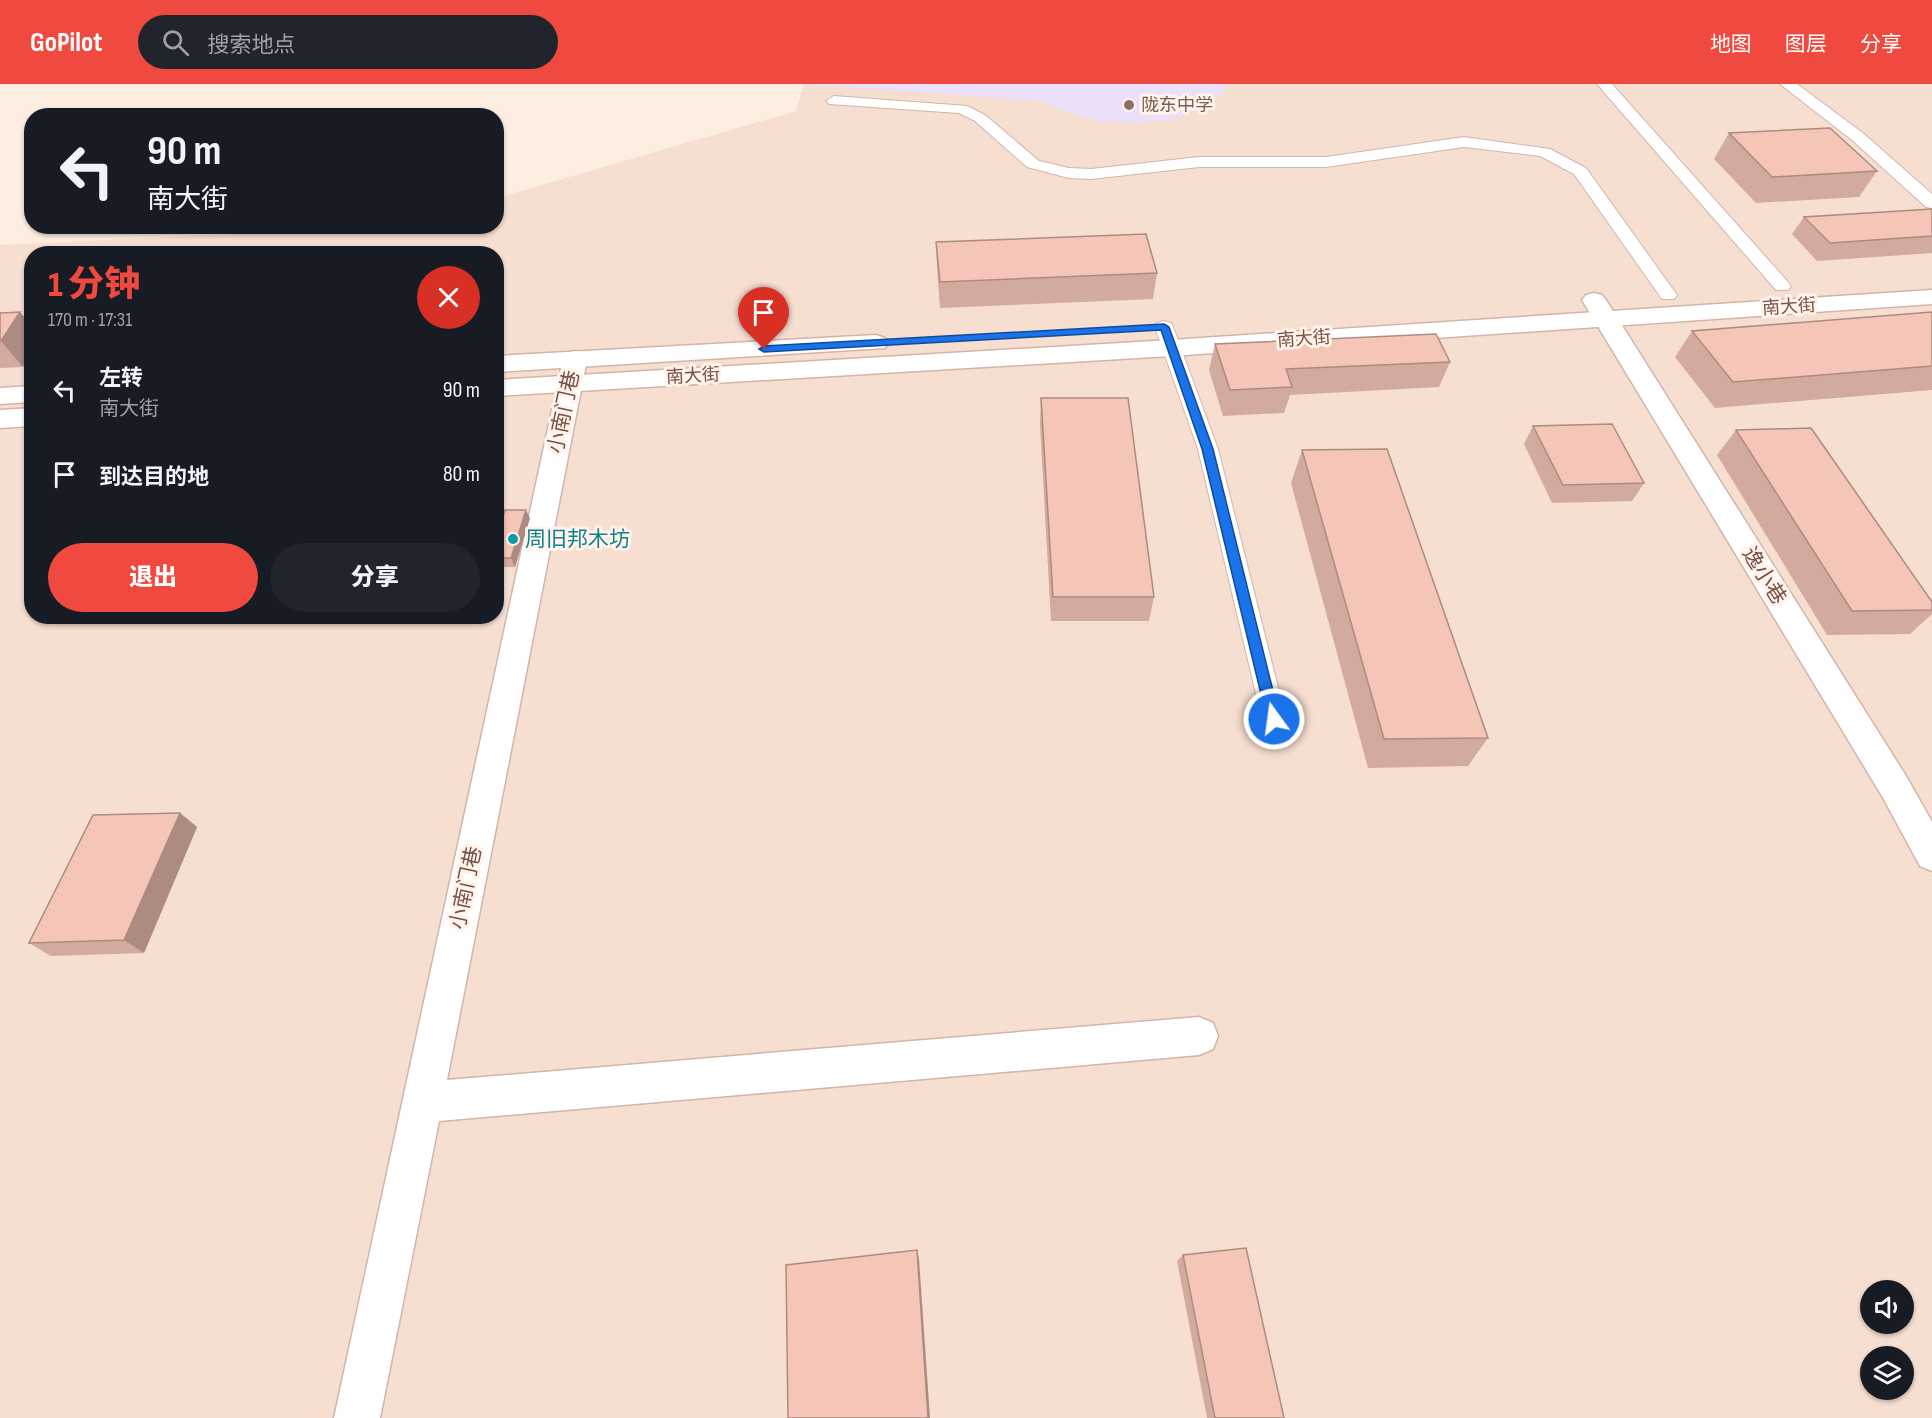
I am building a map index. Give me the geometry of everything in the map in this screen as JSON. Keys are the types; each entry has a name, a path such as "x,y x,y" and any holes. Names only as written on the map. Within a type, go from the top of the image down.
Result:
{"main road":[{"name":"南大街","path":"1600,310 1668,295 1932,275"},
{"name":"南大街","path":"504,365 572,371 1168,338 1600,310 1932,297"},
{"name":"逸小巷","path":"1600,310 1894,786 1932,855"},
{"name":"南大街","path":"504,386 572,371 899,341 1168,338"},
{"name":"小南门巷","path":"357,1418 572,371"},
{"path":"0,396 24,394"},
{"path":"0,419 24,418"},
{"path":"422,1102 1199,1036"}],"lane":[{"path":"1604,84 1782,286"},
{"path":"1786,84 1858,137 1932,203"},
{"path":"834,101 962,109 980,118 1033,164 1069,173 1091,174 1199,162 1326,162 1464,142 1544,152 1580,171 1668,295"},
{"path":"1168,338 1208,449 1274,719"}],"shaded area":[{"path":"804,84 1932,84 1932,1418 0,1418 0,245 237,234 504,234 504,196 796,111"},
{"name":"陇东中学","path":"805,84 1226,84 1222,95 1203,109 1175,119 1140,123 1103,121 1068,113 1041,101"}],"building":[{"path":"1830,128 1877,171 1772,177 1729,133"},
{"path":"1932,209 1932,236 1830,243 1804,217"},
{"path":"1146,234 1157,273 940,282 936,242"},
{"path":"20,312 1,341 0,341 0,313"},
{"path":"1932,312 1932,366 1733,382 1692,331"},
{"path":"1436,334 1450,362 1286,369 1292,387 1230,390 1215,344"},
{"path":"1041,398 1128,398 1154,597 1053,597"},
{"path":"1612,424 1644,483 1563,485 1533,426"},
{"path":"1811,428 1932,602 1932,610 1852,611 1736,430"},
{"path":"1387,449 1488,738 1384,739 1302,450"},
{"path":"505,510 526,510 511,558 504,558"},
{"path":"180,813 124,940 29,943 93,815"},
{"path":"1246,1248 1284,1418 1215,1418 1183,1255"},
{"path":"917,1250 928,1418 788,1418 786,1265"}],"place":[{"name":"陇东中学","path":"1129,105"},
{"name":"周旧邦木坊","path":"513,539"}],"route":[{"path":"764,349 1164,327 1208,449 1274,719"}]}
